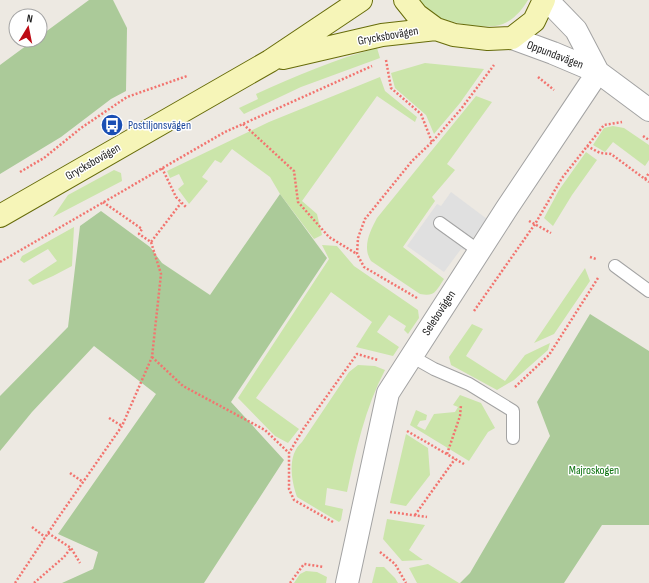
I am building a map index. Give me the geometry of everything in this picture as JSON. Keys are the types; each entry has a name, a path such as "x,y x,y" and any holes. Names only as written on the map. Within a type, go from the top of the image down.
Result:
{"street":[{"name":"Grycksbovägen","path":"0,216 270,61 361,0"},
{"path":"406,0 417,15 436,29 454,34 481,38 512,38 534,21 545,0"},
{"name":"Oppundavägen","path":"545,0 576,30 598,72"},
{"name":"Grycksbovägen","path":"270,61 382,35 436,29"},
{"name":"Oppundavägen","path":"512,38 554,53 598,72 649,110"},
{"name":"Selebovägen","path":"348,577 388,393 479,251 598,72"}],"lane":[{"path":"440,223 479,251"},
{"path":"616,266 649,290"},
{"path":"411,356 434,369 469,384 512,411 513,438"}],"path":[{"path":"386,60 391,88 421,114 432,142"},
{"path":"357,254 358,238 365,218 412,161 432,142 461,109 497,60"},
{"path":"534,74 556,92"},
{"path":"19,172 44,158 81,128 127,97 188,76"},
{"path":"0,262 225,132 340,80"},
{"path":"473,314 535,224 562,178 604,126 622,122"},
{"path":"243,124 294,171 298,202 329,237 357,254 364,267 440,312"},
{"path":"642,135 649,140"},
{"path":"587,146 600,153 611,154 649,182"},
{"path":"162,168 176,197 186,207"},
{"path":"645,179 649,173"},
{"path":"15,583 122,426 152,356 161,274 151,242 139,234 142,230 103,202"},
{"path":"151,242 181,203"},
{"path":"519,383 549,355 600,276"},
{"path":"338,525 294,500 288,489 290,453 304,428 357,354 384,362"},
{"path":"152,356 183,386 265,430 290,453"},
{"path":"447,454 460,416 461,387 457,379"},
{"path":"109,418 122,426"},
{"path":"403,437 405,429 464,464"},
{"path":"415,515 455,459"},
{"path":"70,473 83,482"},
{"path":"364,508 427,517"},
{"path":"32,527 45,537"},
{"path":"48,533 71,548 80,563"},
{"path":"356,543 376,549 396,564 406,583"},
{"path":"34,583 64,557 71,548"},
{"path":"290,583 304,564 348,577"}],"green space":[{"path":"89,0 113,0 127,28 126,91 111,99 61,137 0,174 0,65 23,48 48,48 48,30"},
{"path":"418,0 528,0 522,9 506,23 495,26 478,26 440,18 426,10"},
{"path":"377,48 380,58 301,87 244,114 239,108 258,99 256,94 316,68"},
{"path":"425,63 484,69 460,103 434,134 426,115 395,88 391,73"},
{"path":"380,77 385,91 417,117 415,122 377,96 302,201 317,214 322,235 314,239 280,194 270,177 232,149 221,163 215,160 202,177 208,181 189,204 178,189 184,184 179,174 170,178 167,171 269,122"},
{"path":"476,96 492,102 447,164 455,170 432,197 435,201 403,247 444,279 437,290 432,294 420,294 371,261 367,250 368,239 377,218"},
{"path":"613,126 624,128 649,145 649,160 645,166 613,142 605,152 593,145 604,128"},
{"path":"586,152 597,160 572,195 553,226 544,218 559,190"},
{"path":"114,170 121,173 122,181 53,217 68,195"},
{"path":"280,194 327,258 231,402 284,460 204,583 62,583 93,569 98,552 58,534 156,394 94,346 32,412 0,451 0,396 68,327 80,226 101,211 150,247 162,263 210,295"},
{"path":"74,227 72,266 33,285 28,280 57,261 48,249 24,263 20,260 22,256"},
{"path":"322,245 337,246 354,266 418,310 419,318 408,334 404,330 406,326 389,315 377,332 399,347 393,356 356,347 372,322 331,292 256,398 299,429 288,443 275,436 238,398 329,259"},
{"path":"585,268 590,281 554,334 534,343"},
{"name":"Majroskogen","path":"590,314 649,351 649,525 602,525 564,583 460,583 470,573 550,436 537,402"},
{"path":"472,324 483,329 466,356 505,381 525,355 550,343 548,350 514,380 497,390 451,365 449,357"},
{"path":"358,365 375,366 385,370 367,414 347,492 327,488 325,505 343,509 341,520 339,522 297,497 292,476 292,461 297,447 302,442 349,372"},
{"path":"460,395 481,403 495,428 488,432 469,461 410,425 416,410 427,415 426,420 420,421 417,426 425,430 434,414 455,412 458,407 453,405"},
{"path":"406,434 428,448 430,475 406,506 390,503"},
{"path":"387,519 425,525 409,550 423,560 402,561 383,539"},
{"path":"428,564 459,583 417,583 409,568"},
{"path":"376,567 384,567 398,583 372,583"},
{"path":"306,571 317,572 327,577 326,583 294,583 300,574"}],"shaded area":[{"path":"451,192 487,219 464,250 461,249 444,272 407,246 437,204 441,206"}],"place":[{"name":"Postiljonsvägen","path":"112,125"}]}
